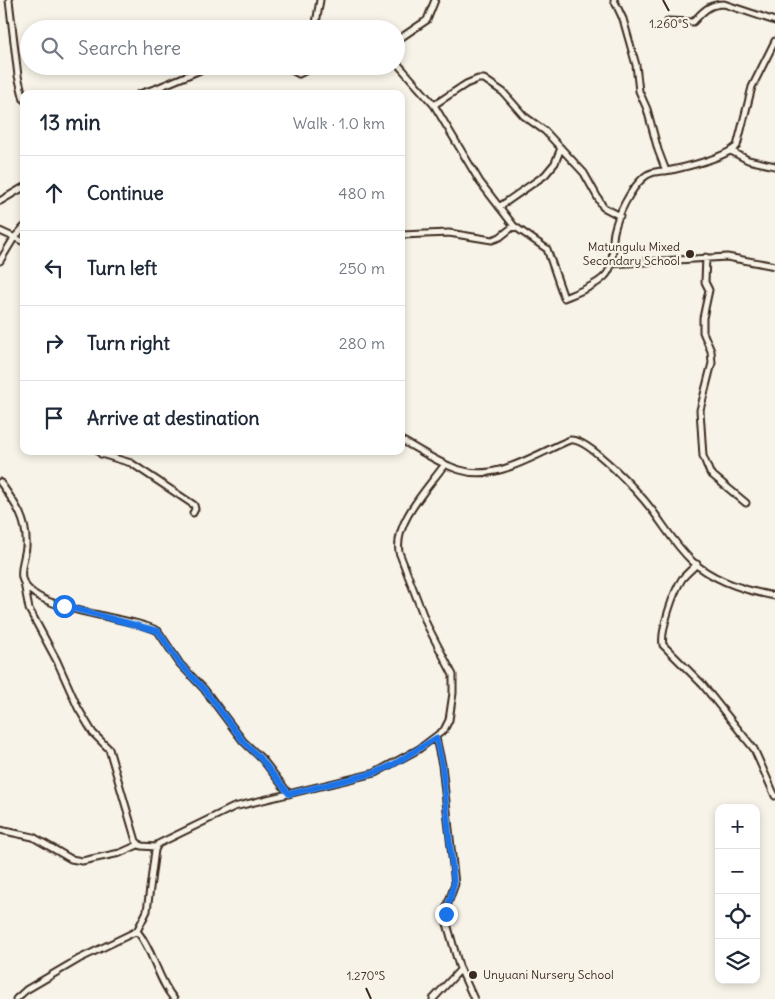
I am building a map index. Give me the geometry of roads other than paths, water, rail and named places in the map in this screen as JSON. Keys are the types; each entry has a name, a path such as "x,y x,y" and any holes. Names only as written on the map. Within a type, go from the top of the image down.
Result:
{"street":[{"path":"9,0 18,76 22,90"},
{"path":"317,20 320,0"},
{"path":"405,35 427,20 435,0"},
{"path":"614,0 623,19 636,64 639,91 648,109 658,150 666,171"},
{"path":"668,21 690,23 705,9 716,4 724,4 775,21"},
{"path":"405,72 434,105 480,182 514,226 547,248 564,298 603,278 611,264 614,232 620,216 643,177 650,173 666,171 731,151 737,146 752,87 775,41"},
{"path":"151,90 188,75"},
{"path":"434,105 466,84 483,78 503,92 524,116 541,127 584,173 603,207 620,216"},
{"path":"499,207 545,175 554,163 561,148"},
{"path":"731,151 741,157 775,166"},
{"path":"0,201 20,189"},
{"path":"405,235 449,233 492,240 500,237 514,226"},
{"path":"0,231 20,240"},
{"path":"0,261 20,231"},
{"path":"611,264 706,257 748,260 775,266"},
{"path":"706,257 705,282 709,288 702,318 703,332 711,351 712,363 700,410 703,456 710,473 746,503"},
{"path":"405,442 445,464 467,472 489,472 512,465 570,440 579,441 624,478 651,509 677,545 697,564 727,583 775,596"},
{"path":"104,455 136,466 194,504 195,509 193,512"},
{"path":"0,830 33,838 71,858 82,860 120,853 138,845 156,847 234,807 375,773 394,764 436,738 449,720 453,693 453,676 427,624 399,552 398,541 401,527 406,518 445,464"},
{"path":"0,482 19,508 25,524 26,549 22,575 29,609 57,661 78,708 94,735 109,749 130,826 138,845"},
{"path":"697,564 682,579 676,591 668,614 663,645 702,684 754,749 775,796"},
{"path":"24,582 43,598 158,631 180,664 204,689 243,741 262,760 289,794"},
{"path":"436,738 442,765 454,884 446,909 446,920 460,970 474,999"},
{"path":"16,999 26,990 79,960 137,931 147,911 156,847"},
{"path":"137,931 146,944 163,982 174,999"},
{"path":"433,999 460,970"}],"place":[{"name":"Matungulu Mixed Secondary School","path":"690,254"},
{"name":"Unyuani Nursery School","path":"473,975"}]}
